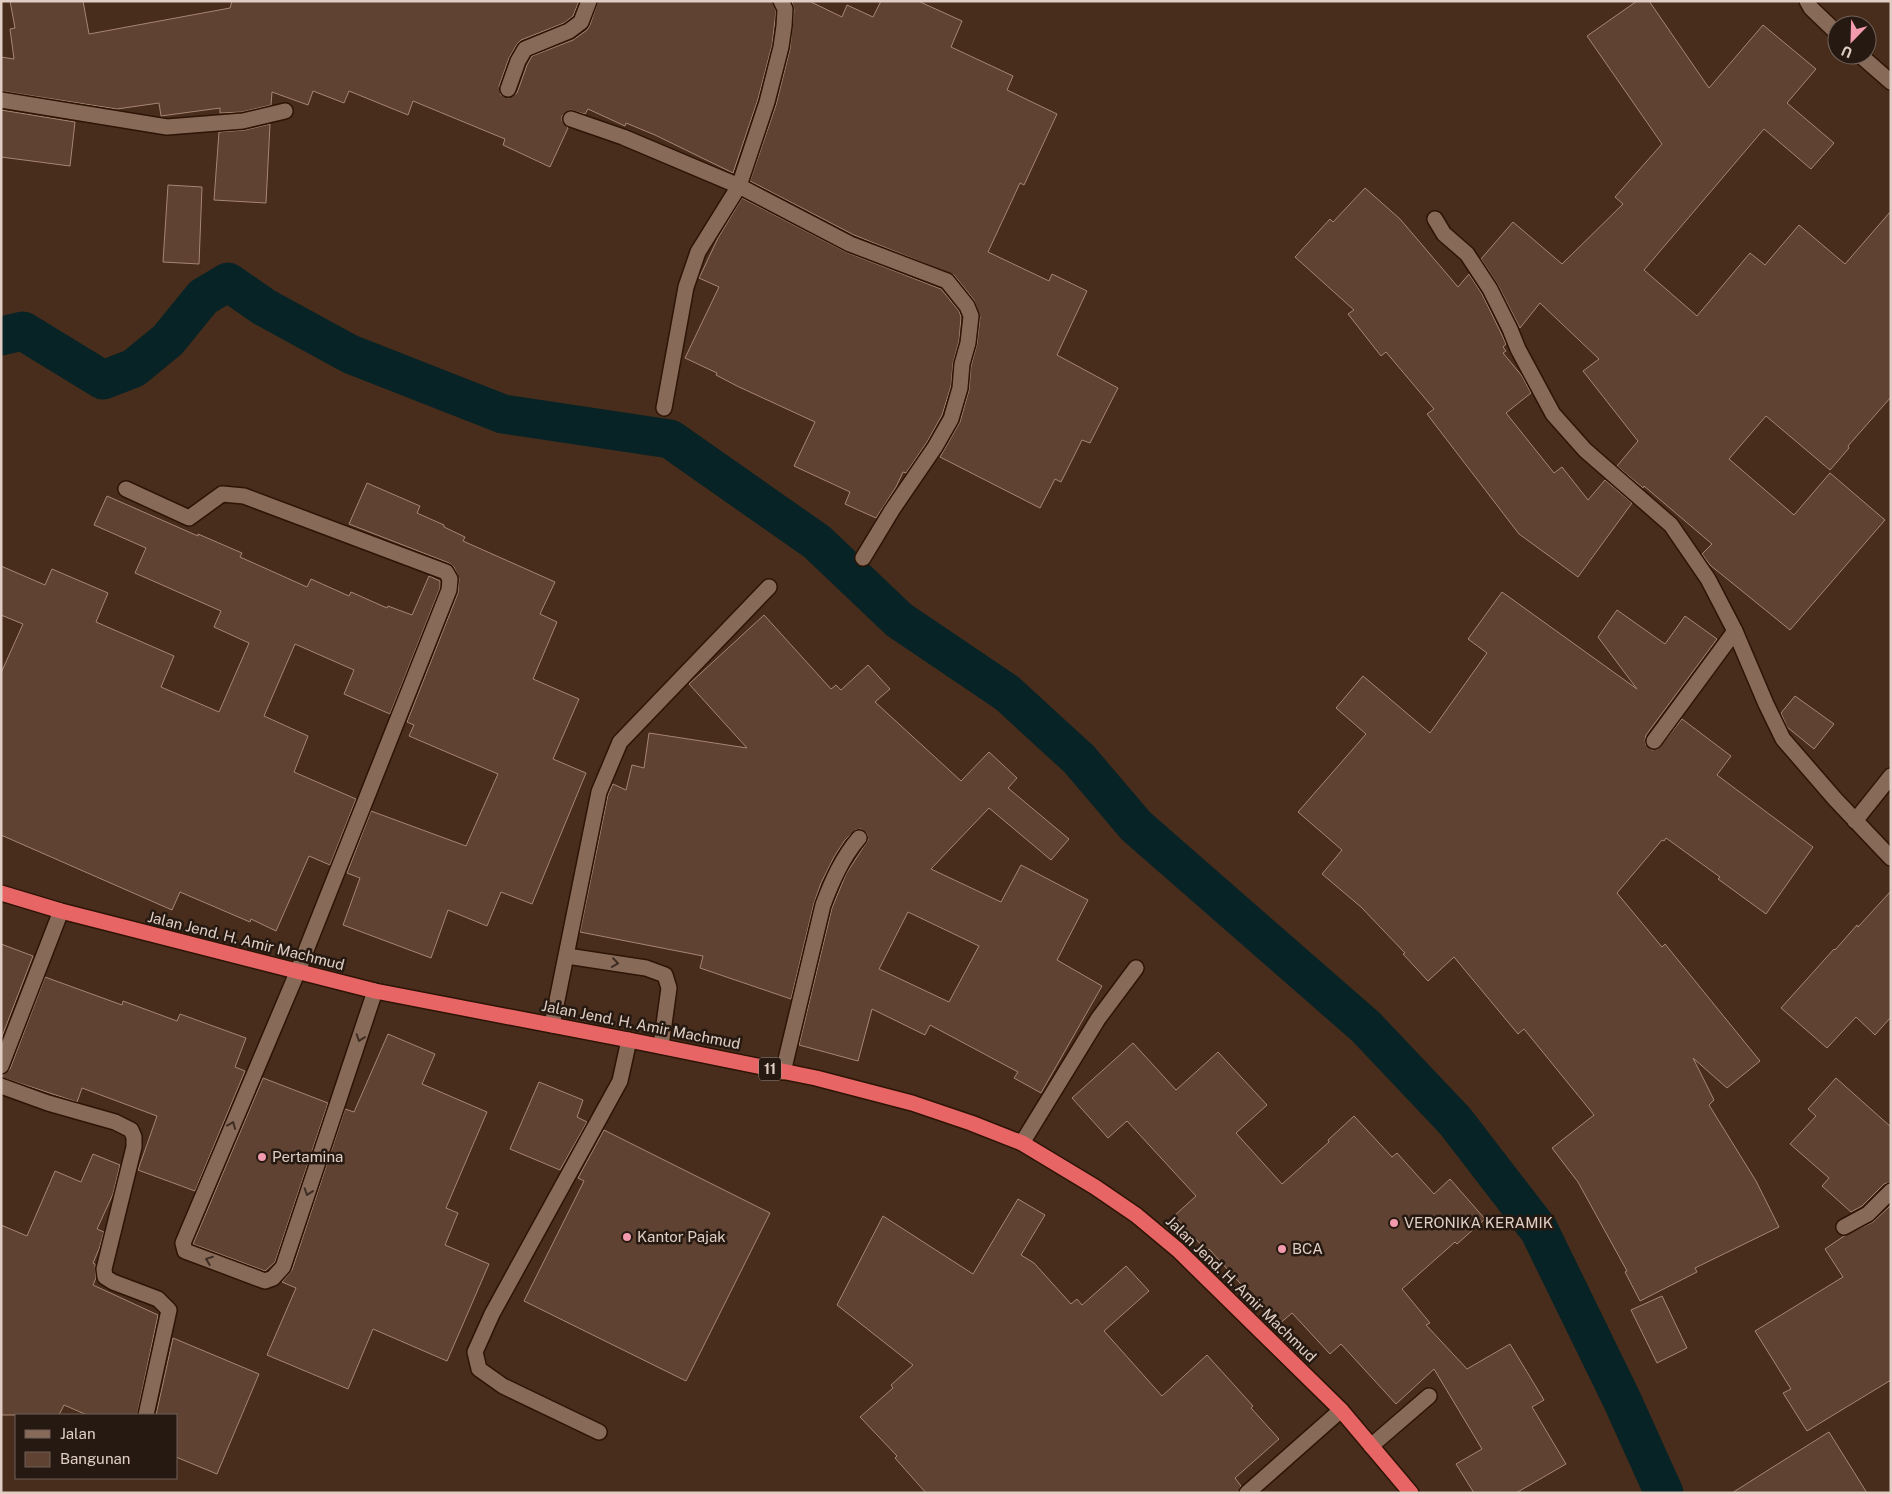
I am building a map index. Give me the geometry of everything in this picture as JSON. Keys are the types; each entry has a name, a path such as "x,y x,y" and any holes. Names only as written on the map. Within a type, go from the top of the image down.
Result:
{"highway":[{"name":"Jalan Jend. H. Amir Machmud","path":"1,893 61,911 297,973 376,991 816,1078 912,1104 971,1123 1022,1143 1096,1187 1136,1215 1178,1250 1341,1410 1411,1493"}],"street":[{"path":"508,89 518,61 525,49 552,36 568,31 581,22 589,1"},
{"path":"664,408 686,287 698,252 739,186 767,102 781,47 785,9 781,1"},
{"path":"1807,1 1811,8 1827,23"},
{"path":"1871,65 1891,82"},
{"path":"1,100 167,128 243,121 285,111"},
{"path":"572,119 623,137 739,186 850,244 947,281 968,306 971,316 968,343 962,364 960,388 951,419 863,558"},
{"path":"1435,219 1444,234 1467,254 1490,288 1518,349 1553,414 1585,450 1671,525 1708,579 1735,631 1783,739 1891,858"},
{"path":"126,489 189,518 222,494 244,496 446,572 450,579 449,590 297,973 183,1243 185,1251 265,1282 273,1278 283,1267 376,991"},
{"path":"552,1026 599,792 620,742 769,587"},
{"path":"1654,741 1735,631"},
{"path":"1855,820 1891,776"},
{"path":"783,1072 823,905 833,879 847,852 859,838"},
{"path":"1,1066 61,911"},
{"path":"567,956 646,968 665,975 669,988 661,1046"},
{"path":"1022,1143 1098,1019 1136,968"},
{"path":"599,1432 503,1386 480,1369 475,1352 492,1314 620,1081 629,1040"},
{"path":"1,1086 48,1103 115,1122 131,1130 134,1137 134,1147 104,1269 105,1276 113,1282 158,1299 169,1310 146,1414"},
{"path":"1844,1227 1868,1214 1891,1191"},
{"path":"1371,1446 1430,1396"},
{"path":"1247,1493 1341,1410"}],"building":[{"path":"10,1 83,1 89,34 230,8 232,1 579,1 573,16 564,23 521,40 517,44 509,58 499,86 501,95 509,98 517,93 532,56 573,40 587,30 598,1 772,1 776,11 772,45 758,99 733,173 655,135 626,123 625,126 588,109 585,114 570,110 562,116 562,121 568,128 550,167 503,145 505,139 413,101 408,115 349,91 344,103 313,91 308,105 272,92 271,105 242,112 220,113 220,108 161,116 159,103 117,109 1,91 1,57 14,59 10,29 15,28"},
{"path":"792,1 809,1 842,17 847,5 873,17 881,1 918,1 962,21 951,47 1013,76 1007,90 1057,114 1024,185 1020,183 988,252 1049,281 1052,274 1087,291 1057,355 1118,388 1090,443 1082,440 1061,482 1055,479 1040,508 940,457 960,422 969,390 971,366 977,344 980,317 974,300 954,275 854,235 750,181 776,105 790,49 794,10"},
{"path":"1637,1 1649,1 1709,88 1763,25 1816,69 1787,103 1834,143 1811,169 1764,129 1644,270 1697,316 1750,253 1765,265 1799,225 1845,264 1891,211 1891,397 1848,446 1849,448 1830,470 1766,416 1729,459 1794,515 1830,473 1885,520 1790,630 1710,565 1702,554 1712,544 1644,486 1643,488 1617,466 1638,441 1583,371 1599,359 1540,303 1520,328 1498,285 1481,259 1513,222 1562,264 1623,204 1615,197 1662,144 1587,36"},
{"path":"1,110 75,122 70,166 1,157"},
{"path":"270,124 266,203 214,200 219,132 245,130"},
{"path":"168,185 202,187 199,264 163,262"},
{"path":"1365,188 1400,219 1458,287 1469,274 1482,294 1506,344 1503,347 1506,351 1503,353 1522,376 1531,393 1506,413 1554,473 1562,467 1588,500 1605,480 1632,503 1578,577 1519,534 1427,414 1434,409 1386,352 1381,356 1348,314 1354,310 1295,257 1330,219 1333,222"},
{"path":"742,198 846,252 941,289 959,311 961,317 959,341 953,363 951,386 942,415 906,473 903,472 896,487 876,518 845,504 850,492 794,466 815,422 737,386 716,375 717,373 685,358 719,287 699,278 718,238"},
{"path":"367,483 420,506 417,513 465,537 463,541 555,582 540,614 557,622 533,679 579,699 553,759 586,773 532,904 501,892 487,926 448,910 431,958 343,925 360,878 347,873 371,811 466,846 498,774 409,736 414,725 407,722 458,593 459,579 454,567 449,563 349,524"},
{"path":"107,496 242,553 240,557 307,587 311,579 349,596 351,592 387,608 388,606 412,615 429,576 440,581 440,588 390,714 344,694 354,670 295,644 264,716 308,736 294,772 356,799 330,865 309,856 276,931 251,919 250,922 180,892 172,910 1,835 1,673 23,624 1,615 1,566 45,585 52,569 108,593 96,622 174,656 161,687 219,712 249,643 214,627 221,611 135,573 146,548 94,525"},
{"path":"1502,592 1637,689 1598,637 1617,610 1665,644 1685,616 1717,639 1646,735 1646,745 1652,750 1658,749 1682,719 1731,756 1717,775 1813,847 1766,914 1718,879 1720,877 1666,838 1664,841 1662,840 1617,893 1662,947 1665,944 1760,1061 1727,1088 1693,1058 1714,1100 1709,1105 1756,1181 1779,1227 1695,1268 1697,1272 1640,1301 1625,1272 1627,1271 1578,1182 1552,1148 1594,1115 1524,1029 1518,1034 1454,957 1428,981 1403,954 1405,953 1361,907 1322,874 1342,850 1298,812 1366,734 1336,708 1363,676 1430,733 1487,653 1468,639"},
{"path":"764,615 831,689 836,685 841,690 868,665 890,689 875,702 961,781 989,752 1017,778 1008,788 1069,839 1051,860 989,808 931,869 1001,902 1021,865 1088,900 1057,960 1102,986 1041,1093 1014,1078 1018,1072 930,1025 925,1035 872,1009 858,1061 799,1045 832,908 846,874 868,840 867,834 861,829 855,830 845,840 821,883 814,903 791,999 700,968 703,956 580,932 608,795 613,784 626,790 632,765 644,768 649,733 747,748 689,684","holes":["908,912 979,946 949,1002 879,969"]},
{"path":"1795,696 1834,724 1814,749 1787,727 1781,713"},
{"path":"1891,891 1891,1017 1875,1035 1856,1017 1827,1048 1781,1008 1834,949 1857,925 1858,927"},
{"path":"1,944 33,956 1,1039"},
{"path":"45,977 122,1005 123,1001 177,1021 180,1014 246,1038 235,1067 245,1071 195,1191 138,1170 157,1116 82,1088 77,1102 1,1077 10,1069"},
{"path":"388,1034 435,1054 422,1084 487,1112 446,1208 458,1213 445,1245 489,1264 447,1361 373,1329 348,1389 267,1355 296,1288 282,1282 292,1270 345,1109 354,1112"},
{"path":"1133,1043 1176,1090 1218,1052 1267,1105 1236,1133 1282,1184 1329,1142 1328,1140 1354,1116 1392,1157 1397,1153 1434,1194 1450,1179 1485,1219 1457,1244 1455,1242 1402,1289 1430,1323 1426,1325 1467,1369 1510,1344 1544,1400 1532,1407 1566,1464 1516,1493 1474,1493 1456,1464 1482,1449 1434,1369 1396,1404 1341,1344 1330,1354 1292,1313 1278,1325 1209,1249 1207,1251 1174,1216 1196,1196 1127,1121 1108,1138 1072,1098"},
{"path":"263,1078 328,1103 275,1262 265,1271 193,1244"},
{"path":"1836,1078 1891,1127 1891,1182 1884,1184 1862,1206 1851,1212 1822,1186 1829,1178 1790,1144 1816,1116 1808,1109"},
{"path":"539,1082 583,1100 577,1117 587,1122 560,1170 510,1149"},
{"path":"604,1130 770,1213 686,1381 524,1301 584,1181 578,1178"},
{"path":"93,1154 120,1165 113,1194 97,1229 104,1232 93,1263 95,1264 96,1278 93,1285 158,1315 137,1414 85,1414 64,1405 60,1414 1,1415 1,1225 27,1236 55,1171 81,1182"},
{"path":"1018,1199 1045,1215 1021,1255 1034,1263 1071,1304 1077,1299 1082,1305 1126,1266 1149,1291 1104,1331 1162,1396 1207,1355 1253,1406 1251,1408 1279,1439 1235,1478 1241,1486 1238,1493 926,1493 895,1458 897,1456 860,1417 893,1388 891,1385 913,1365 837,1305 883,1216 973,1274"},
{"path":"1891,1205 1891,1380 1807,1431 1783,1393 1791,1389 1755,1331 1843,1277 1825,1249 1844,1236 1873,1222"},
{"path":"1662,1296 1687,1348 1657,1363 1631,1310"},
{"path":"173,1338 259,1374 217,1474 178,1458 178,1414 156,1414"},
{"path":"1829,1432 1867,1493 1732,1493 1773,1467"}],"waterway":[{"path":"1,336 23,331 103,380 134,368 168,340 203,297 228,282 264,307 350,354 503,414 670,439 817,542 899,620 1007,693 1079,759 1136,826 1366,1027 1455,1121 1539,1230 1622,1400 1664,1493"}],"place":[{"name":"Pertamina","path":"262,1157"},
{"name":"VERONIKA KERAMIK","path":"1394,1223"},
{"name":"Kantor Pajak","path":"627,1237"},
{"name":"BCA","path":"1282,1249"}]}
